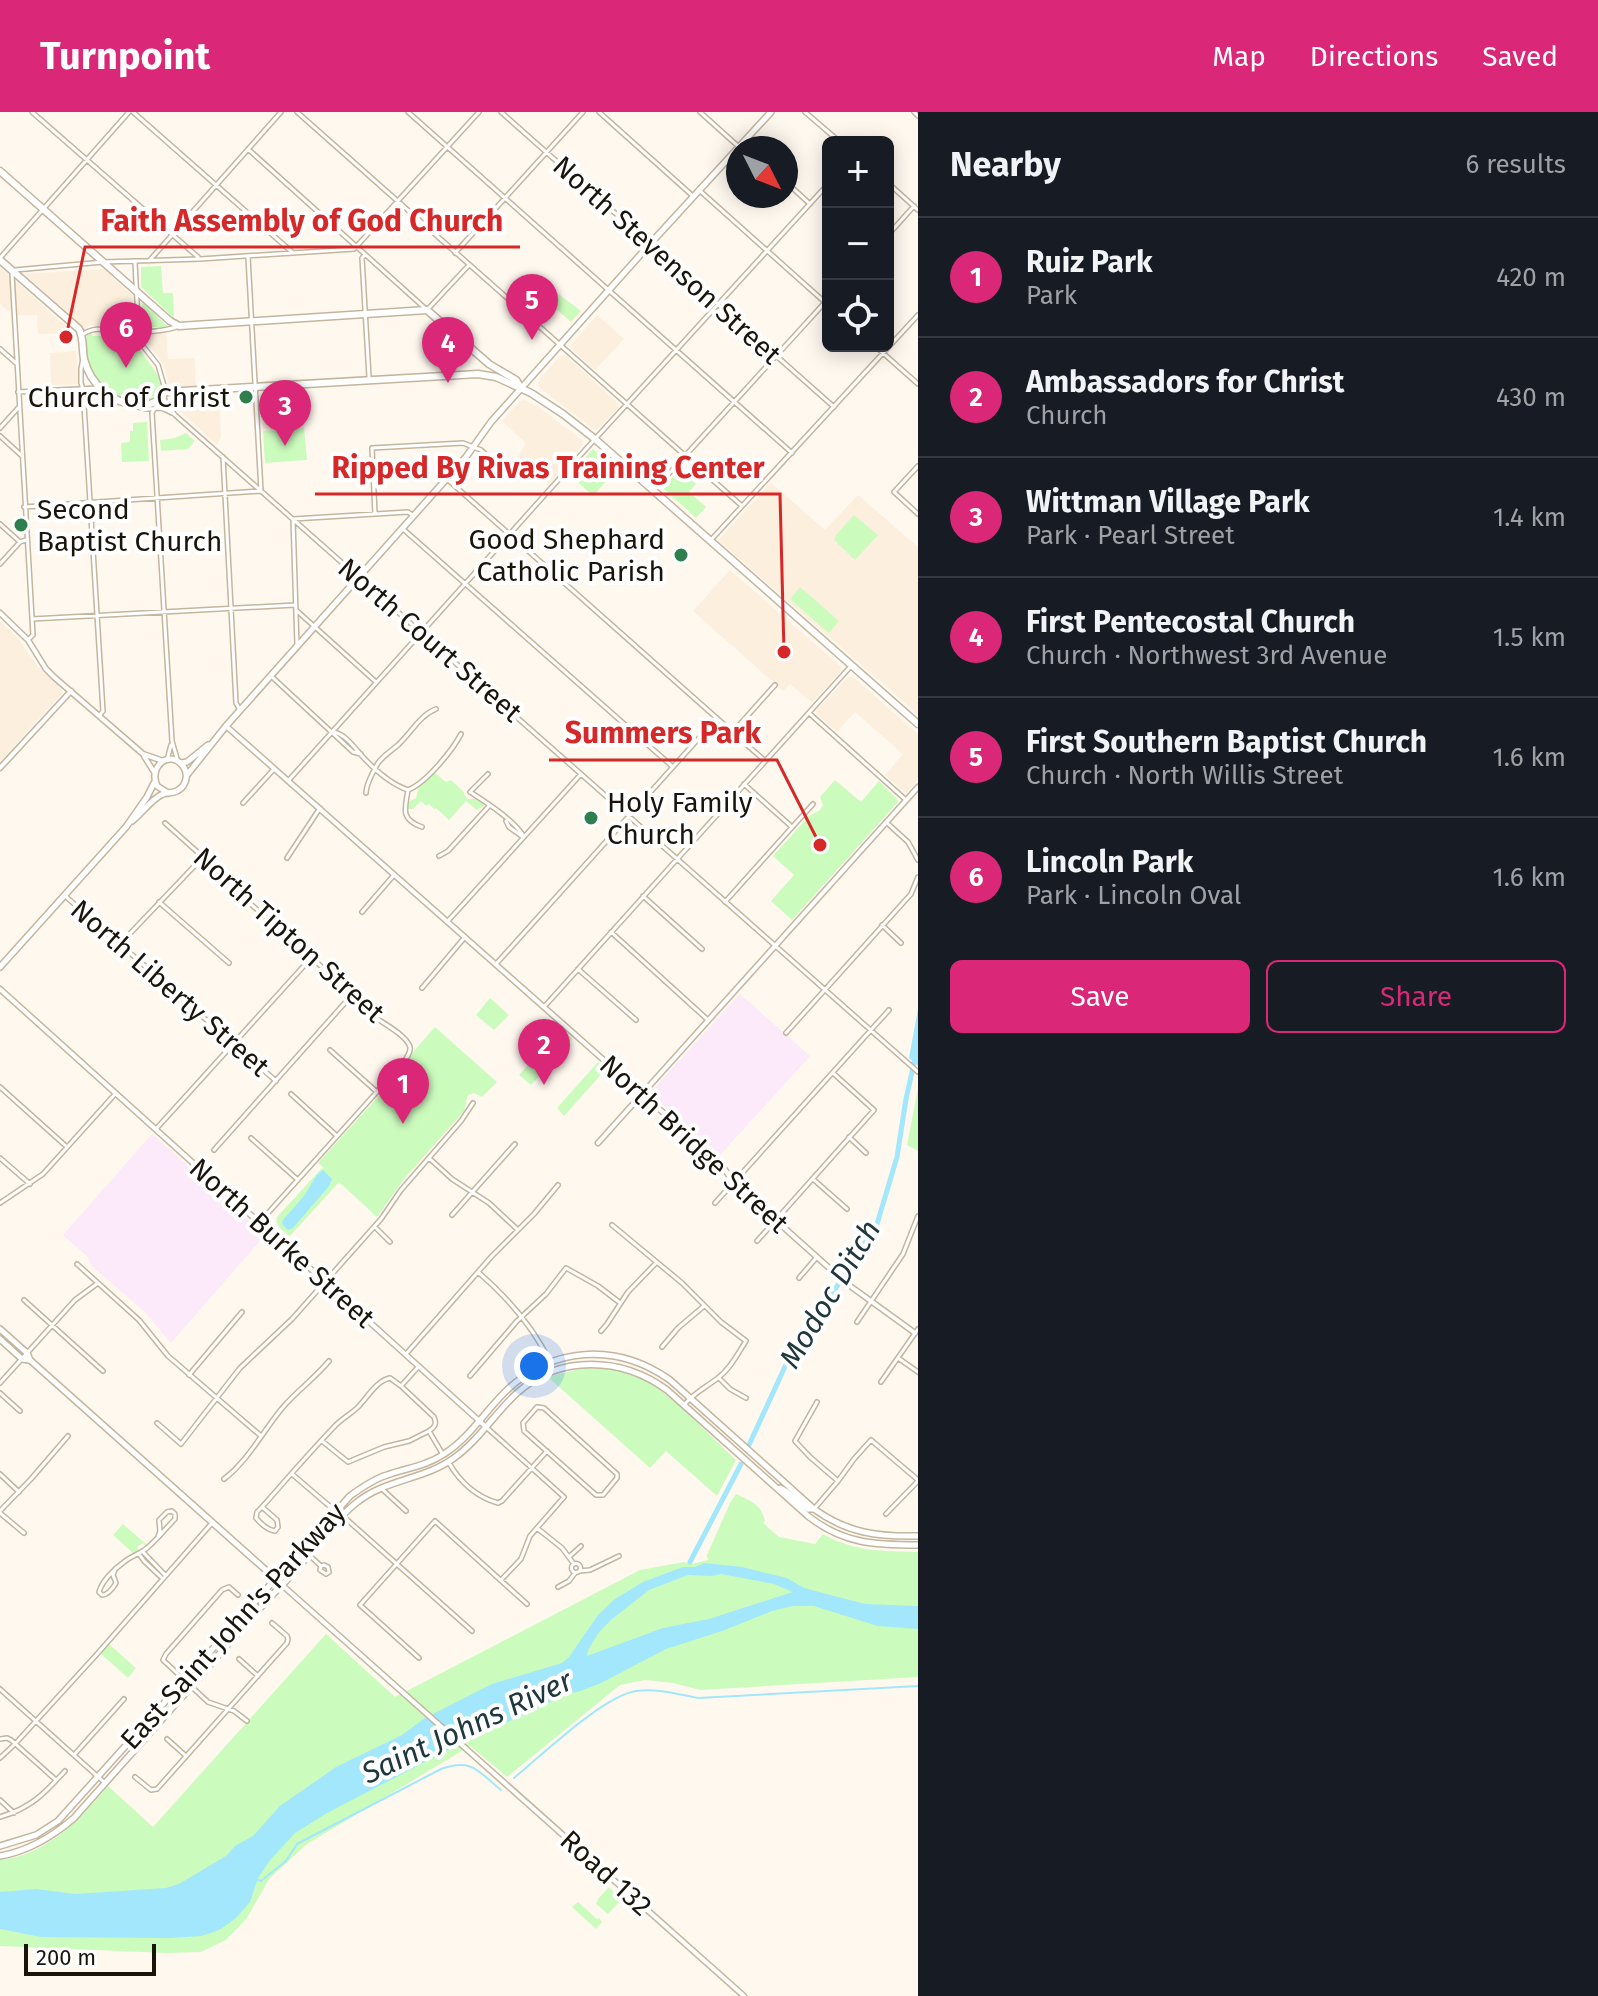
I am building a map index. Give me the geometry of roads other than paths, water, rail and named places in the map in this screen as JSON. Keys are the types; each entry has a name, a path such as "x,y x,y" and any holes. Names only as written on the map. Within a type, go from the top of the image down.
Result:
{"main road":[{"path":"749,136 771,112"},
{"path":"0,967 126,827 158,797 184,786 187,775 212,742 447,479 521,388 726,161"},
{"path":"0,171 179,326 427,310 489,364 516,380 521,388"},
{"path":"0,259 82,335 83,355 89,373 100,388 111,397 132,405 144,405 163,395 369,379 485,374 521,388 546,402 595,439 918,724"},
{"path":"485,374 490,371 489,364"},
{"path":"126,827 147,797 154,783 154,772 165,761 183,764 212,742"},
{"path":"179,762 187,775"},
{"path":"154,783 168,793"},
{"path":"0,1329 27,1353 30,1360 282,1585"},
{"path":"0,1339 22,1359 30,1360"},
{"name":"East Saint John's Parkway","path":"0,1846 25,1840 47,1829 68,1810 355,1492 388,1474 424,1464 443,1454 462,1439 524,1375 550,1362 594,1354 626,1359 656,1371 814,1509"},
{"name":"East Saint John's Parkway","path":"0,1856 28,1848 52,1836 74,1818 261,1606 360,1500 380,1488 428,1473 448,1462 468,1446 516,1394 554,1371 596,1363 629,1369 654,1381 775,1487"},
{"path":"775,1487 787,1492 808,1509 814,1509 833,1522 859,1532 918,1536"},
{"path":"775,1487 816,1523 838,1535 879,1545 918,1545"}],"street":[{"path":"32,112 200,259"},
{"path":"0,259 131,112 292,252"},
{"path":"149,261 281,112"},
{"path":"297,112 742,506"},
{"path":"408,112 792,453"},
{"path":"28,640 33,635 11,270 354,249 479,112"},
{"name":"North Stevenson Street","path":"501,112 834,407"},
{"path":"455,253 583,112"},
{"path":"599,112 694,197"},
{"path":"700,112 730,136"},
{"path":"805,112 833,136"},
{"path":"914,112 918,116"},
{"path":"248,149 427,310 469,265"},
{"path":"894,188 916,208 894,229"},
{"path":"699,190 822,298"},
{"path":"288,781 822,191"},
{"path":"798,193 810,204"},
{"path":"365,255 362,258 369,379"},
{"path":"24,507 261,491 248,256"},
{"path":"135,262 137,331"},
{"path":"653,491 822,307"},
{"path":"710,541 918,315"},
{"path":"82,335 98,329 127,332 179,326"},
{"name":"North Court Street","path":"137,331 140,344 158,365 164,381 165,402 175,415 918,1072"},
{"path":"0,349 16,363"},
{"path":"883,353 918,384"},
{"path":"83,355 81,369 103,711 99,716"},
{"path":"18,392 100,388"},
{"path":"156,408 163,395"},
{"path":"132,405 150,411 162,408 175,415"},
{"path":"0,428 19,407"},
{"path":"150,411 172,741 179,762"},
{"path":"0,436 22,456"},
{"path":"375,514 372,448 463,443 481,450 501,468"},
{"path":"223,457 236,703 240,710"},
{"path":"918,466 894,492 918,514"},
{"path":"447,479 765,761"},
{"path":"297,645 293,519 408,512 414,516"},
{"path":"0,524 20,542"},
{"path":"402,528 673,767"},
{"path":"0,564 20,542 26,540"},
{"path":"32,619 231,607 295,608 377,683"},
{"path":"0,613 28,640 46,669 143,754 154,772"},
{"path":"544,1007 851,666"},
{"path":"270,676 333,732 339,733 357,748 392,783 408,790 425,779 461,734"},
{"path":"733,732 775,685"},
{"path":"0,768 71,691"},
{"path":"366,793 366,785 376,765 428,712 436,709"},
{"path":"809,713 906,800"},
{"path":"496,964 717,718"},
{"name":"North Bridge Street","path":"226,726 642,1093 721,1164 734,1183 846,1283 917,1331"},
{"path":"143,754 165,761 172,741"},
{"path":"243,803 274,769"},
{"path":"488,774 470,792 490,805 504,817 509,827 524,837"},
{"path":"447,922 581,774"},
{"path":"744,784 792,827"},
{"path":"598,1143 918,787"},
{"path":"408,790 407,818 422,827"},
{"path":"725,902 813,804"},
{"path":"439,856 448,851 490,805"},
{"path":"287,858 320,808"},
{"path":"886,822 908,842 918,860"},
{"name":"North Tipton Street","path":"165,823 351,996 407,1042 410,1048 406,1059 377,1092"},
{"path":"120,944 203,857"},
{"path":"362,912 394,875"},
{"path":"786,1033 911,894 918,877"},
{"name":"North Liberty Street","path":"64,895 276,1081"},
{"path":"643,896 702,949"},
{"path":"159,902 229,963"},
{"path":"882,925 901,943"},
{"path":"611,932 708,1020"},
{"path":"422,988 465,937"},
{"path":"156,1129 311,958"},
{"path":"578,969 636,1020"},
{"name":"North Burke Street","path":"0,989 564,1497 537,1528"},
{"path":"214,1150 351,996"},
{"path":"715,1203 889,1010"},
{"path":"259,1223 377,1092 330,1050"},
{"path":"757,1241 874,1110 833,1073"},
{"path":"0,1087 67,1147"},
{"path":"0,1203 43,1174 116,1093"},
{"path":"291,1094 337,1136"},
{"path":"157,1423 181,1444 240,1368 292,1319 374,1227 473,1103"},
{"path":"849,1137 866,1153"},
{"path":"251,1138 298,1180"},
{"path":"452,1215 515,1144"},
{"path":"0,1158 30,1184"},
{"path":"429,1158 452,1179 489,1203 518,1230"},
{"path":"813,1179 847,1209"},
{"path":"406,1354 558,1185"},
{"path":"857,1322 903,1254 918,1216"},
{"path":"612,1225 746,1341 726,1371 701,1388 684,1405"},
{"path":"374,1227 390,1242"},
{"path":"799,1278 817,1257"},
{"path":"601,1331 619,1302 656,1263"},
{"path":"77,1264 139,1320 168,1356 261,1436"},
{"path":"470,1376 566,1268 619,1302"},
{"path":"478,1272 522,1316 550,1362"},
{"path":"0,1383 75,1300 98,1283"},
{"path":"24,1300 103,1371"},
{"path":"662,1347 678,1328 704,1306"},
{"path":"189,1375 242,1312"},
{"path":"881,1382 917,1331"},
{"path":"898,1358 918,1372"},
{"path":"224,1479 285,1405 329,1361"},
{"path":"401,1386 419,1366"},
{"path":"262,1507 277,1520 275,1531 256,1518 257,1512 335,1425 357,1408 382,1380 390,1378 434,1417 435,1426 429,1431 350,1462 322,1440"},
{"path":"719,1378 746,1398"},
{"path":"0,1393 20,1411"},
{"path":"817,1402 795,1441 838,1481"},
{"path":"537,1407 541,1407 618,1476 600,1496 596,1495 547,1451 522,1427 537,1407"},
{"path":"429,1431 443,1454"},
{"path":"24,1533 0,1512 68,1436"},
{"path":"814,1509 871,1440 918,1480 886,1514"},
{"path":"448,1462 470,1489 498,1503 547,1451"},
{"path":"0,1474 19,1492"},
{"path":"292,1474 472,1631"},
{"path":"380,1488 406,1511"},
{"path":"115,1570 115,1585 102,1595 99,1588 115,1570 141,1553 158,1537 175,1519 172,1511 159,1520 158,1537"},
{"path":"419,1658 360,1605 435,1521 527,1604"},
{"path":"0,1758 37,1721 212,1523"},
{"path":"501,1580 521,1559 530,1536 537,1528 558,1544 574,1564 580,1566 571,1580 558,1587"},
{"path":"570,1556 581,1546"},
{"path":"141,1553 164,1577"},
{"name":"East Saint John's Parkway","path":"309,1555 321,1566"},
{"path":"577,1572 590,1570 619,1556"},
{"name":"Road 132","path":"282,1585 744,1996"},
{"path":"238,1595 229,1587 222,1590 164,1655 163,1660 208,1702 234,1711 247,1721"},
{"path":"135,1777 149,1789 159,1787 258,1676 287,1643 288,1639 272,1623"},
{"path":"239,1659 258,1676"},
{"path":"0,1689 105,1783"},
{"path":"74,1755 124,1699"},
{"path":"0,1739 7,1738 56,1780"},
{"path":"167,1739 186,1756"},
{"path":"0,1817 39,1799 65,1771"},
{"path":"0,1800 14,1813"}],"water":[{"path":"918,1009 918,1066 909,1058"},
{"path":"323,1170 332,1179 329,1186 288,1230 282,1224 283,1220"},
{"name":"Saint Johns River","path":"704,1563 742,1567 787,1578 804,1588 865,1604 918,1606 918,1629 878,1626 814,1606 793,1606 666,1649 599,1684 567,1694 450,1749 327,1813 295,1833 271,1859 258,1878 250,1902 235,1919 219,1930 201,1936 41,1937 0,1929 0,1892 36,1889 75,1894 166,1888 179,1884 253,1836 280,1806 336,1767 402,1735 425,1718 492,1684 562,1663 598,1615 615,1599 643,1582 683,1567","holes":["721,1574 774,1584 793,1592 709,1619 663,1628 587,1656 599,1632 649,1590 688,1575"]}],"waterway":[{"name":"Modoc Ditch","path":"749,1445 794,1347 877,1224 897,1157 918,1045"},
{"name":"Modoc Ditch","path":"690,1562 741,1464"},
{"path":"514,1778 590,1715 622,1695 636,1691 659,1691 698,1698 918,1686"},
{"name":"Saint Johns River","path":"258,1880 261,1881 286,1861 297,1844 441,1769 460,1765 474,1768 501,1790"}],"place":[{"name":"Faith Assembly of God Church","path":"66,337"},
{"name":"First Southern Baptist Church","path":"532,340"},
{"name":"Lincoln Park","path":"126,368"},
{"name":"First Pentecostal Church","path":"448,383"},
{"name":"Church of Christ","path":"246,397"},
{"name":"Wittman Village Park","path":"285,446"},
{"name":"Second Baptist Church","path":"21,525"},
{"name":"Good Shephard Catholic Parish","path":"681,555"},
{"name":"Ripped By Rivas Training Center","path":"784,652"},
{"name":"Holy Family Church","path":"591,818"},
{"name":"Summers Park","path":"820,845"},
{"name":"Ambassadors for Christ","path":"544,1085"},
{"name":"Ruiz Park","path":"403,1124"}]}
